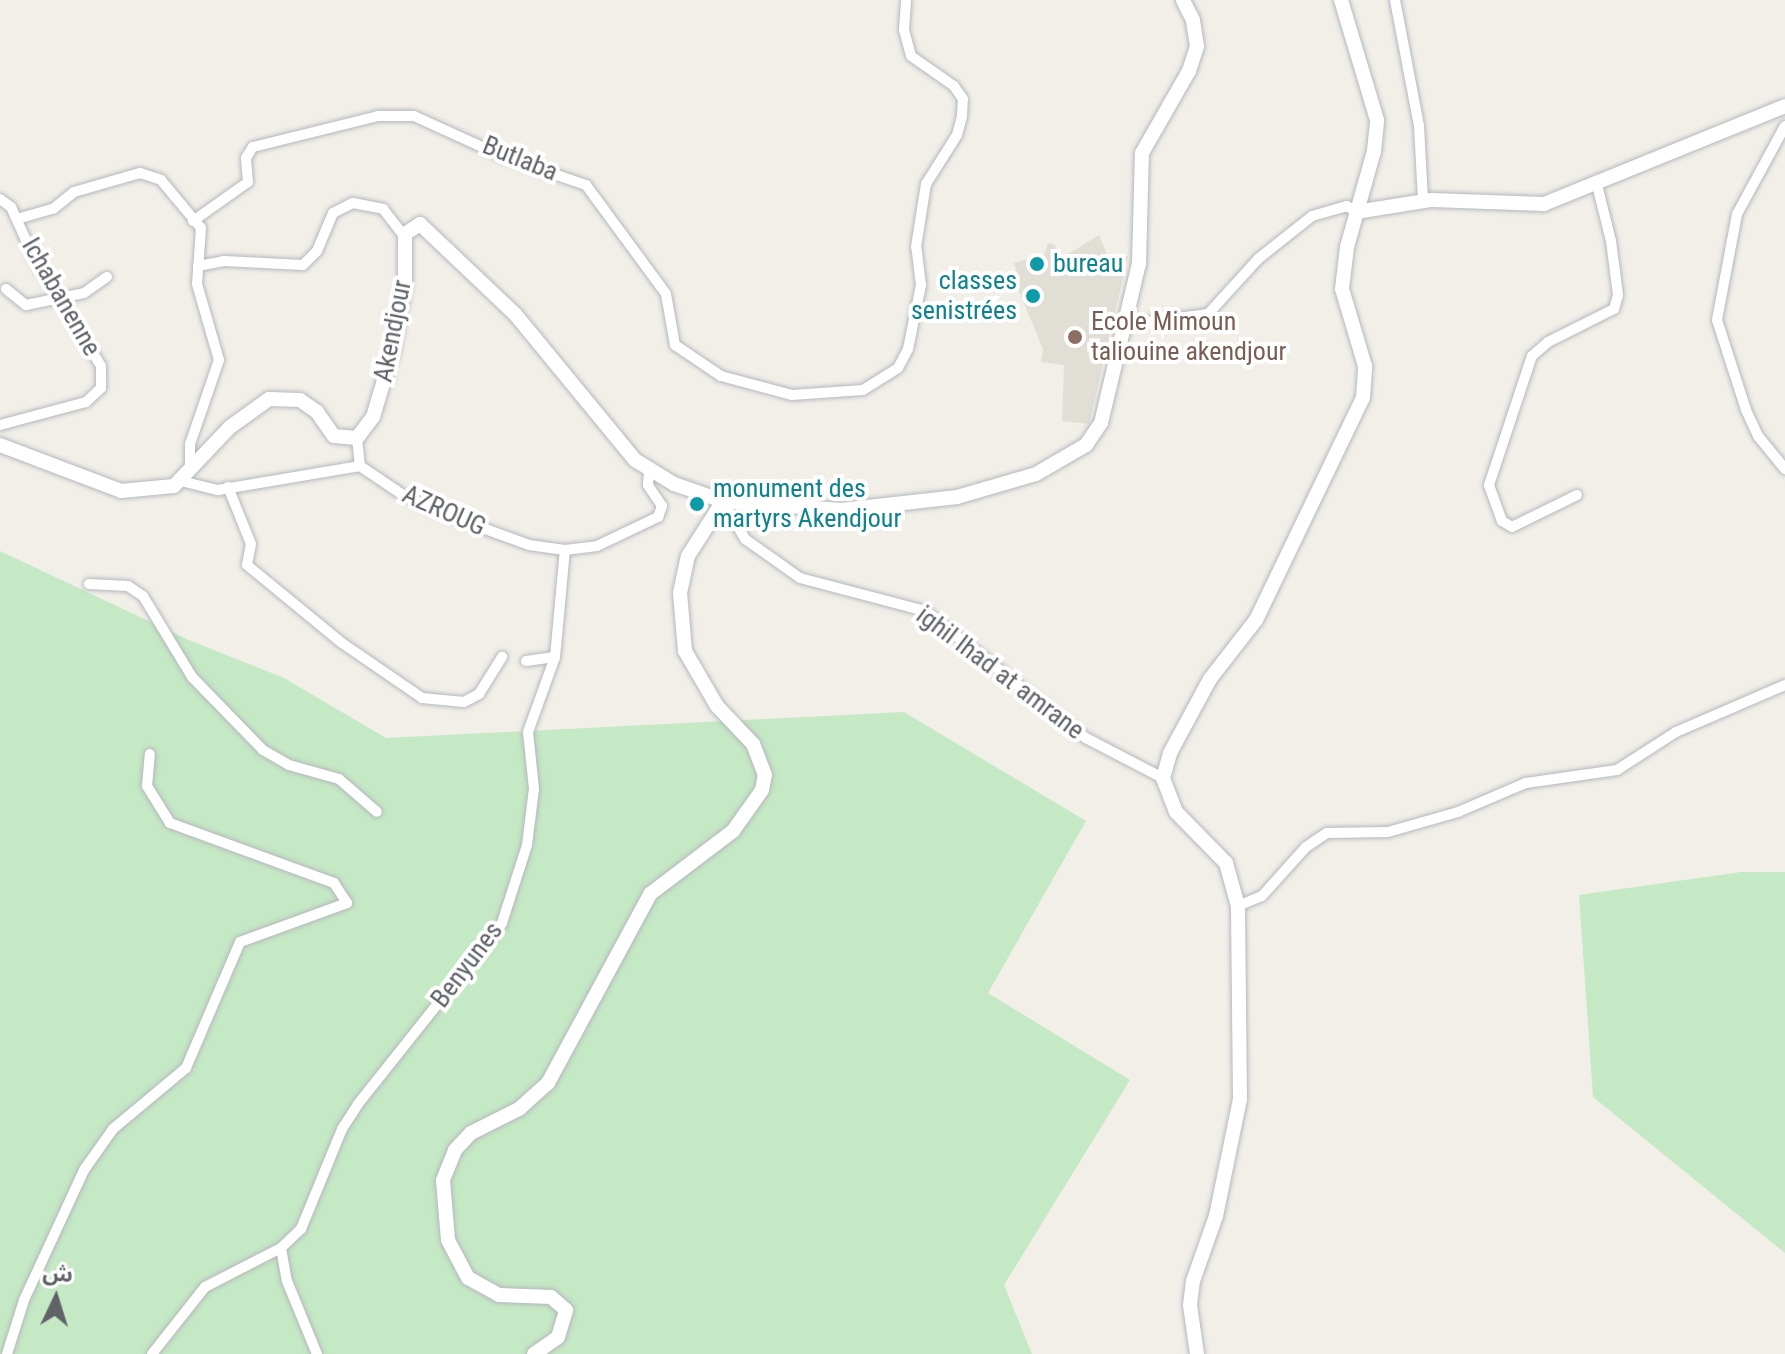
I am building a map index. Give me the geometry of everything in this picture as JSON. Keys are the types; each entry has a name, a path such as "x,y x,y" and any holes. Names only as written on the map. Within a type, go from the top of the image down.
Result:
{"main road":[{"path":"405,237 413,225 425,226 515,314 624,448 649,471 723,501 814,510 869,508 957,497 1036,474 1094,435 1139,264 1142,153 1189,71 1197,46 1193,20 1183,0"},
{"path":"1197,1354 1190,1305 1193,1281 1216,1216 1240,1099 1238,906 1226,863 1176,812 1163,778 1170,753 1210,679 1256,620 1280,562 1360,409 1365,366 1342,289 1356,212 1374,151 1377,120 1341,0"},
{"path":"1356,212 1423,201 1544,204 1785,106"},
{"name":"Akendjour","path":"357,438 373,417 393,350 405,282 405,237"},
{"path":"0,445 113,490 157,490 186,477 240,418 277,397 313,408 334,436 357,438"},
{"path":"534,1354 558,1337 566,1310 551,1297 499,1295 468,1278 448,1240 443,1180 455,1150 471,1133 519,1109 548,1083 650,894 733,831 762,790 762,761 698,679 681,629 680,593 688,556 723,501"}],"street":[{"name":"Butlaba","path":"193,221 248,182 246,158 253,147 378,116 414,116 504,157 586,185 666,294 675,345 721,376 792,395 863,390 898,368 908,349 921,285 916,247 926,184 957,135 963,99 954,86 911,56 904,30 906,0"},
{"path":"1395,0 1419,126 1423,201"},
{"path":"1785,126 1737,214 1717,320 1752,423 1785,469"},
{"path":"17,219 53,209 74,192 140,173 161,180 193,221 202,235 198,294 215,333 219,360 190,444 186,477 203,490 360,466 357,438"},
{"path":"1577,495 1512,527 1502,521 1489,485 1532,356 1614,309 1618,295 1611,241 1596,181"},
{"name":"Ichabanenne","path":"0,199 17,219 57,298 101,366 101,388 86,402 0,425"},
{"path":"198,266 224,261 303,265 317,251 333,213 353,203 383,209 405,237"},
{"path":"1125,325 1208,314 1258,259 1312,216 1347,206 1356,212"},
{"path":"6,289 26,305 84,293 107,277"},
{"name":"AZROUG","path":"360,466 406,497 444,514 529,545 565,550 597,546 658,517 662,503 648,485 649,471"},
{"path":"228,487 251,544 247,565 342,643 422,698 464,702 479,694 502,657"},
{"name":"ighil lhad at amrane","path":"723,501 745,539 800,578 925,611 1086,738 1163,778"},
{"name":"Benyunes","path":"152,1354 205,1287 281,1248 312,1212 330,1156 358,1104 502,923 523,865 534,800 528,732 555,657 565,550"},
{"path":"89,584 128,586 143,596 192,677 263,750 289,765 339,779 377,812"},
{"path":"526,661 555,657"},
{"path":"1238,906 1262,896 1306,847 1327,833 1388,832 1458,812 1526,783 1617,770 1676,732 1785,685"},
{"path":"7,1354 24,1300 84,1170 113,1129 186,1068 240,942 347,903 334,883 170,823 147,786 150,754"},
{"path":"281,1248 287,1281 317,1354"}],"shaded area":[{"name":"Ecole Mimoun taliouine akendjour","path":"1099,235 1107,255 1128,256 1089,424 1062,421 1064,365 1041,362 1043,349 1013,277 1018,275 1014,263 1044,255 1048,243 1055,245 1059,260"}],"green space":[{"path":"0,551 191,641 284,678 386,738 904,712 1086,821 988,993 1130,1080 1004,1285 1032,1354 0,1354"},
{"path":"1741,872 1785,872 1785,1253 1593,1097 1579,895"}],"place":[{"name":"bureau","path":"1037,264"},
{"name":"classes senistrées","path":"1033,296"},
{"name":"Ecole Mimoun taliouine akendjour","path":"1075,337"},
{"name":"monument des martyrs Akendjour","path":"697,504"}]}
